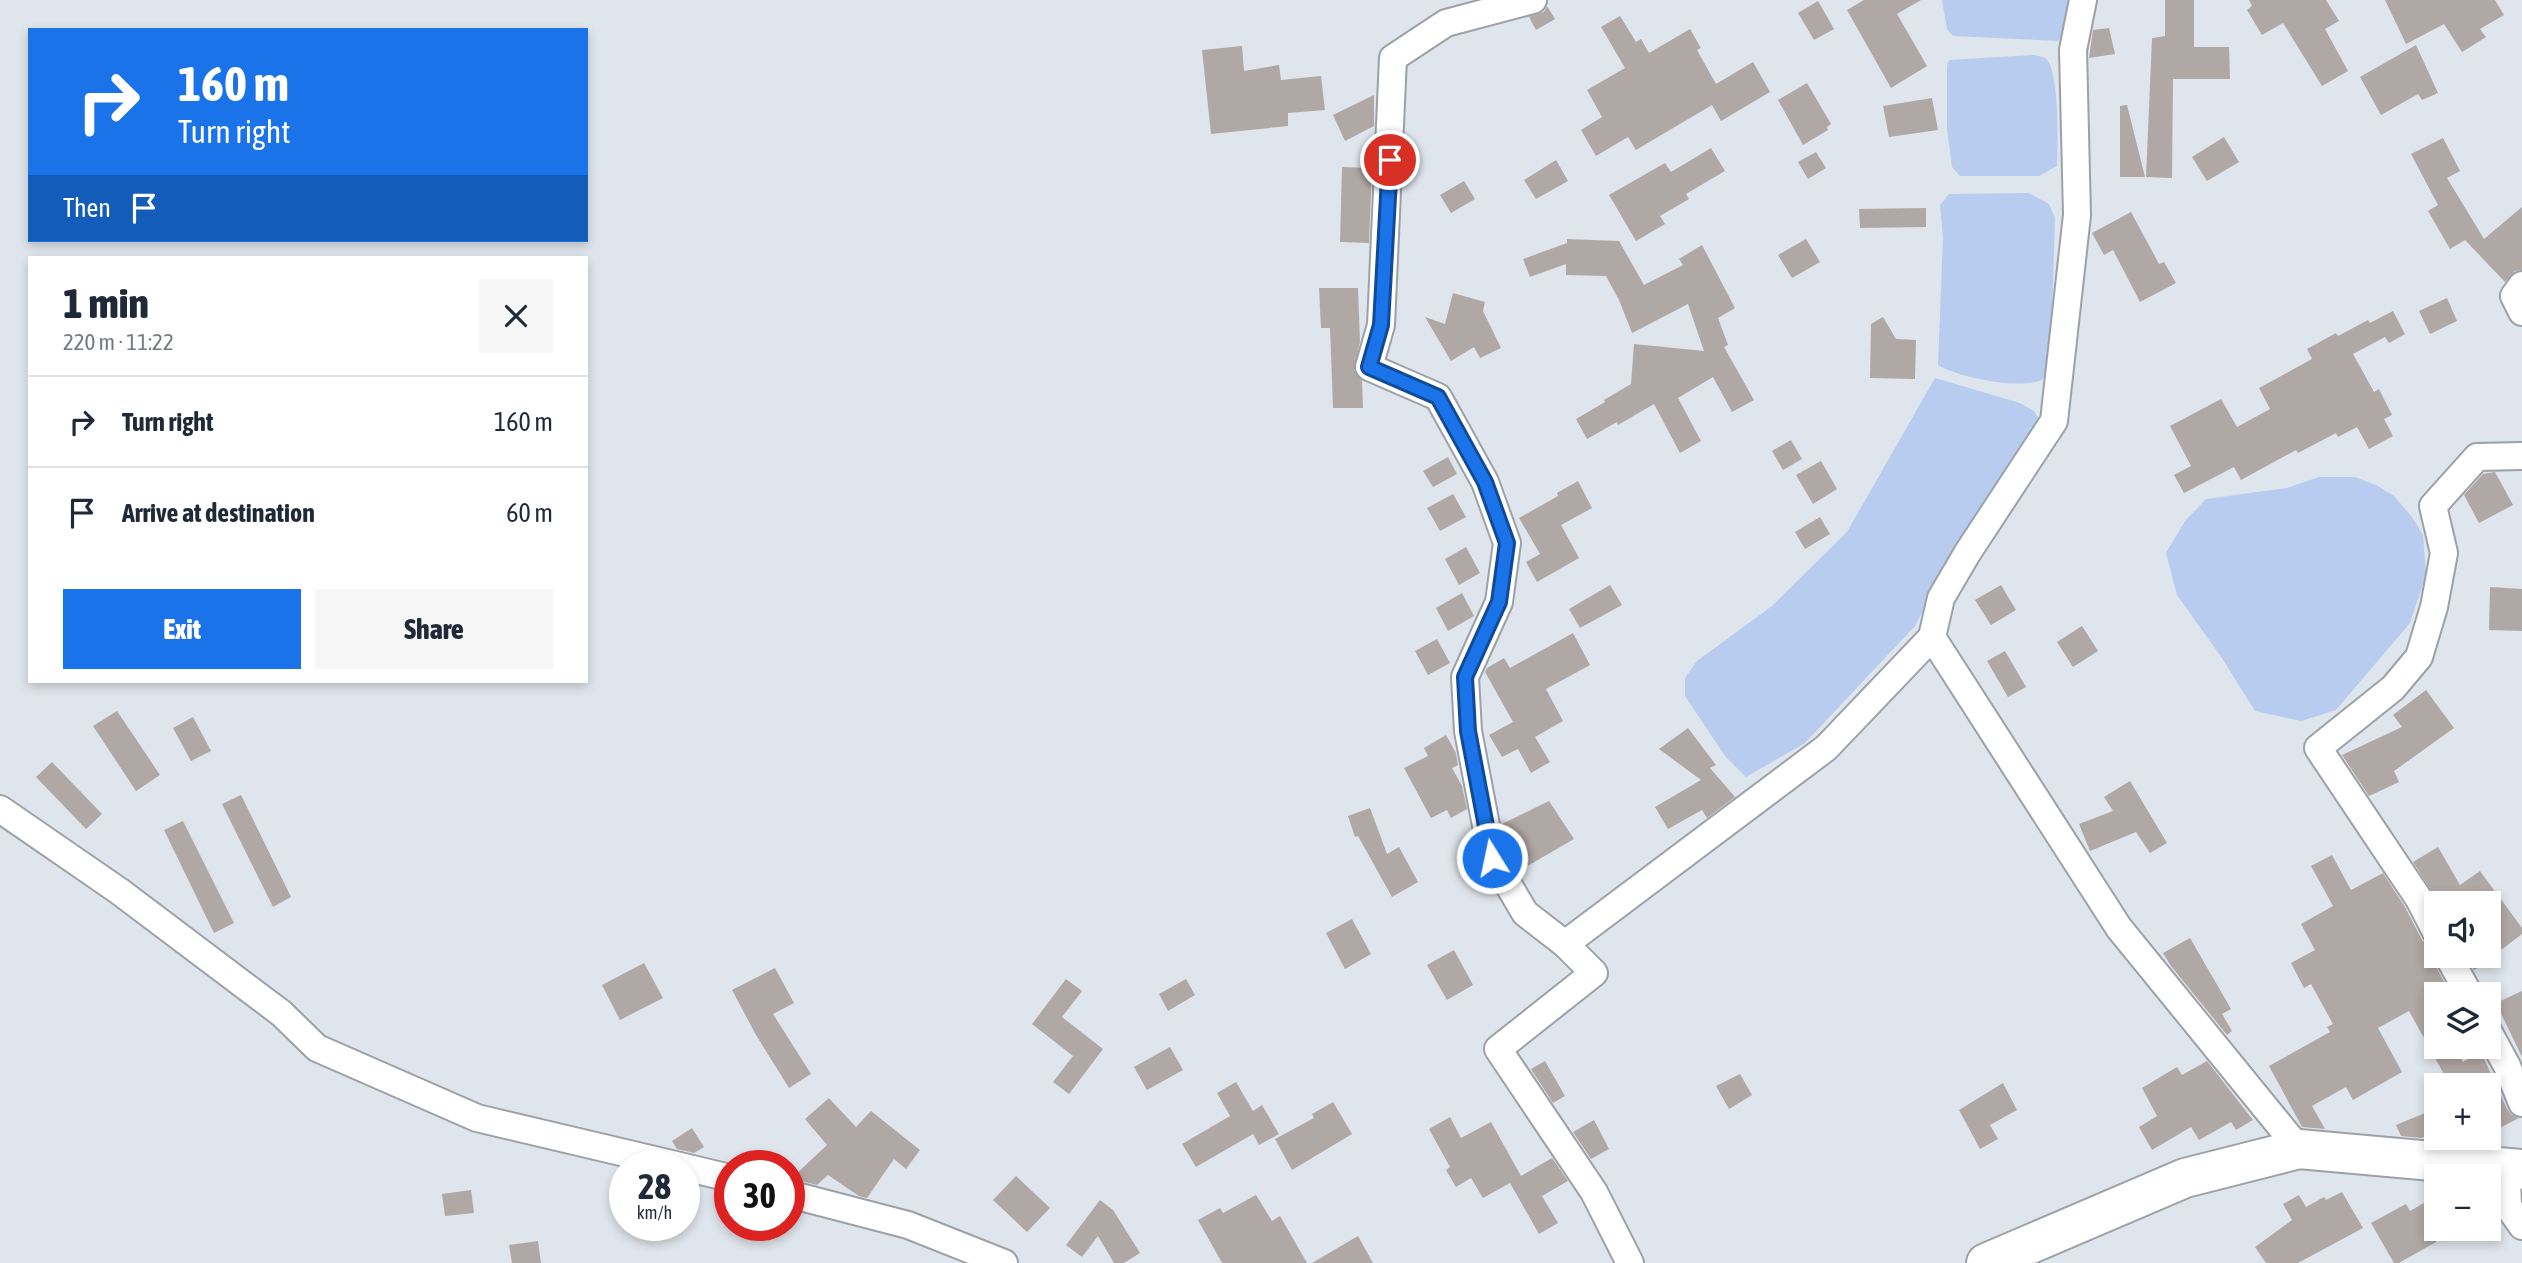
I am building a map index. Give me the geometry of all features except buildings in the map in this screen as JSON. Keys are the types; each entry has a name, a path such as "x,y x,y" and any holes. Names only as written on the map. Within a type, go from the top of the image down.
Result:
{"main road":[{"path":"1986,1263 2185,1178 2299,1149 2522,1172"}],"street":[{"path":"1533,0 1447,23 1393,58 1381,325 1369,367 1438,397 1485,482 1507,543 1499,602 1465,677 1468,731 1492,858 1525,913 1565,944 1594,973 1498,1049 1594,1192 1630,1263"},
{"path":"1565,944 1826,748 1932,637 1941,598 2054,421 2077,215 2073,50 2083,0"},
{"path":"2522,285 2514,296 2522,312"},
{"path":"2424,910 2318,748 2393,688 2419,657 2434,607 2444,553 2432,506 2477,457 2522,456"},
{"path":"1932,637 2119,928 2299,1149"},
{"path":"0,808 119,891 281,1013 317,1048 477,1118 614,1150"},
{"path":"2501,1055 2522,1103"},
{"path":"2522,1172 2507,1181 2508,1206 2522,1226"},
{"path":"805,1198 908,1224 1004,1263"}],"water":[{"path":"1942,0 2074,0 2067,32 2058,41 1953,36 1947,29"},
{"path":"2033,55 2043,57 2052,69 2057,112 2057,166 2039,176 1960,176 1952,167 1947,129 1949,60"},
{"path":"2029,193 2049,204 2055,218 2051,348 2043,379 2021,384 2006,383 1947,370 1938,365 1943,237 1940,205 1949,194"},
{"path":"1935,378 2020,403 2034,411 2041,422 1955,551 1915,626 1805,743 1746,777 1725,756 1685,696 1685,678 1697,661 1772,606 1847,532"},
{"path":"2319,477 2355,477 2394,496 2423,535 2426,575 2410,623 2336,710 2301,721 2255,711 2222,658 2177,595 2166,553 2185,521 2206,499 2287,488"}],"route":[{"path":"1390,160 1381,325 1369,367 1438,397 1485,482 1507,543 1499,602 1465,677 1468,731 1492,858"}]}
